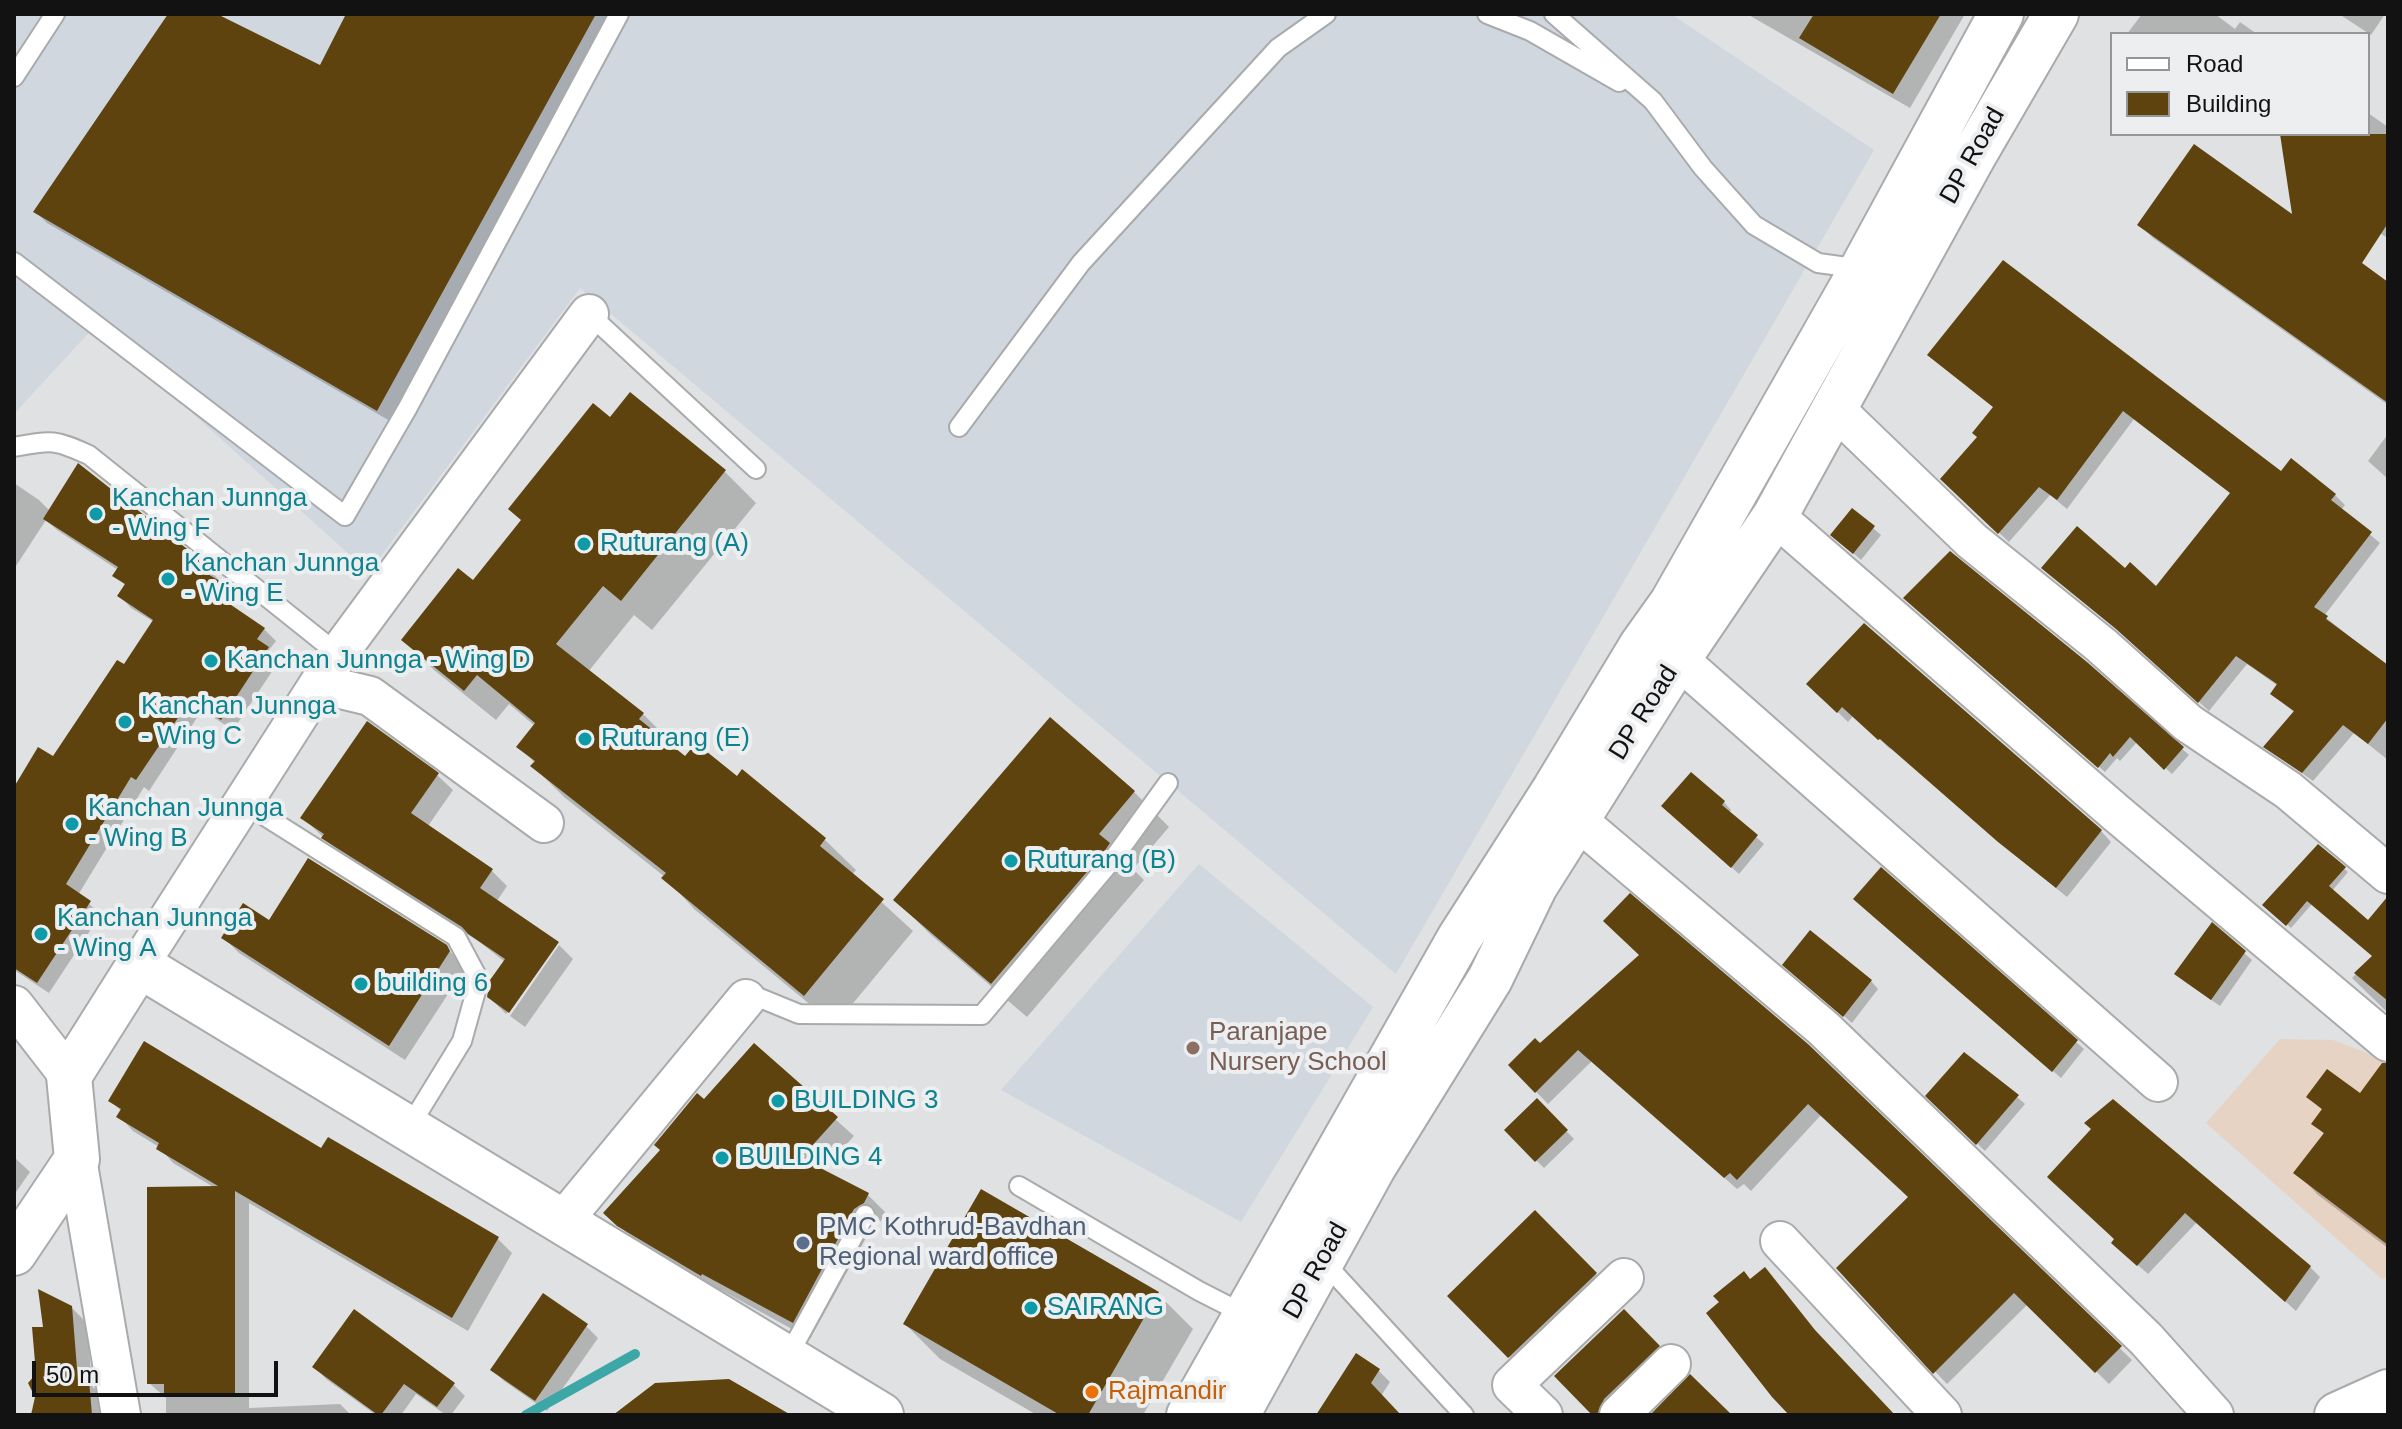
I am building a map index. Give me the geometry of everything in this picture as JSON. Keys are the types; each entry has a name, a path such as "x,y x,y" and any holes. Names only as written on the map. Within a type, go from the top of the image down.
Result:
{"main road":[{"name":"DP Road","path":"1189,1415 1459,939 1642,645 1672,603 1862,269 2001,14"},
{"name":"DP Road","path":"1237,1415 1374,1166 1490,979 1535,886 1678,659 1775,516 1974,155 2056,14"},
{"path":"14,1253 77,1159 69,1076 139,965 881,1415"},
{"path":"2337,1415 2388,1392"}],"street":[{"path":"139,965 329,669 589,314"},
{"path":"1835,409 1972,541 2101,645 2188,723 2288,790 2388,874"},
{"path":"1775,516 2115,812 2388,1042"},
{"path":"1678,659 2158,1082"},
{"path":"329,669 544,823"},
{"path":"1577,820 1823,1028 2146,1339 2214,1415"},
{"path":"562,1222 746,999"},
{"path":"16,1011 69,1076"},
{"path":"77,1159 121,1415"},
{"path":"1780,1241 1942,1415"},
{"path":"1543,1415 1512,1385 1624,1278"},
{"path":"1619,1415 1671,1364"}],"lane":[{"path":"14,77 55,14"},
{"path":"14,262 345,516 407,409 619,14"},
{"path":"959,427 1081,263 1278,48 1326,14"},
{"path":"1487,14 1530,31 1653,101"},
{"path":"1554,14 1653,101 1703,168 1754,225 1818,263 1862,269"},
{"path":"589,314 756,469"},
{"path":"14,447 43,441 60,442 89,455 329,669"},
{"path":"746,999 750,994 799,1014 982,1015 1113,859 1168,783"},
{"path":"244,803 456,937 468,958 479,980 462,1041 408,1129"},
{"path":"1019,1186 1246,1315"},
{"path":"787,1358 865,1215"},
{"path":"1322,1260 1464,1415"}],"shaded area":[{"path":"14,14 1671,14 1874,150 1396,974 580,288 369,572 95,326 14,414"},
{"name":"Paranjape Nursery School","path":"1199,864 1373,1007 1241,1222 1001,1090"},
{"path":"2280,1039 2333,1040 2388,1061 2388,1277 2382,1279 2206,1123"}],"building":[{"path":"168,14 217,14 320,65 346,14 596,14 377,411 33,212"},
{"path":"1814,14 1941,14 1893,94 1799,38"},
{"path":"2388,134 2388,223 2362,263 2388,282 2388,403 2137,225 2194,144 2292,214 2280,136"},
{"path":"2003,260 2281,471 2291,458 2336,494 2331,500 2372,532 2314,607 2388,665 2388,718 2368,744 2343,725 2302,773 2263,747 2294,711 2270,694 2277,684 2236,656 2198,703 2116,629 2041,568 2077,526 2125,568 2130,562 2156,586 2230,493 2123,411 2057,500 2039,487 1998,534 1940,479 1977,437 1972,433 1993,407 1927,355"},
{"path":"630,392 726,470 621,601 603,586 556,644 644,713 639,719 685,756 696,743 737,776 742,769 826,838 820,846 884,899 804,996 661,878 666,873 530,766 535,761 516,747 535,723 477,675 464,691 401,640 458,568 473,580 521,520 508,509 593,403 610,417"},
{"path":"78,463 210,567 206,573 223,583 215,594 265,628 257,639 269,647 221,720 190,700 136,780 131,777 66,884 91,901 37,983 14,968 14,787 38,747 53,756 117,660 124,664 153,620 117,596 125,584 112,576 118,567 43,519"},
{"path":"1852,508 1875,526 1853,554 1830,535"},
{"path":"1950,551 2087,662 2184,747 2164,770 2130,737 2113,757 2110,753 2098,768 1903,598"},
{"path":"1864,623 2102,830 2056,888 1842,707 1837,713 1806,684"},
{"name":"Ruturang (B)","path":"1050,717 1135,791 1099,834 1110,843 1104,852 991,984 893,900"},
{"path":"367,721 439,773 411,813 493,869 480,888 559,942 509,1013 487,997 490,980 505,959 462,927 321,838 324,834 300,818"},
{"path":"1691,772 1725,801 1722,805 1758,835 1731,868 1661,806"},
{"path":"2318,844 2346,867 2329,886 2368,920 2388,896 2388,1001 2354,973 2372,956 2307,901 2286,926 2262,905"},
{"name":"building 6","path":"308,858 447,945 450,951 389,1046 221,938 243,903 269,920"},
{"path":"1881,867 2078,1040 2052,1072 1853,899"},
{"path":"1630,893 1808,1044 2122,1346 2095,1373 2014,1293 1933,1374 1836,1268 1908,1197 1808,1104 1737,1180 1730,1173 1724,1178 1578,1050 1535,1093 1508,1065 1535,1038 1540,1043 1639,955 1603,921"},
{"path":"2212,922 2246,951 2211,1000 2174,974"},
{"path":"1810,930 1872,980 1843,1017 1782,965"},
{"path":"144,1041 321,1148 328,1137 499,1237 452,1318 235,1191 235,1396 164,1397 164,1384 147,1384 147,1187 218,1186 156,1149 159,1143 116,1117 121,1109 108,1101"},
{"path":"754,1043 838,1117 801,1158 869,1193 864,1203 854,1209 793,1323 701,1276 617,1226 603,1213 660,1150 654,1145 697,1093 704,1099"},
{"path":"1964,1052 2019,1095 1976,1145 1925,1096"},
{"path":"2382,1063 2388,1063 2388,1245 2293,1173 2324,1133 2311,1124 2322,1109 2306,1097 2327,1069 2360,1093"},
{"path":"1537,1098 1568,1130 1535,1162 1504,1130"},
{"path":"2113,1099 2311,1266 2285,1302 2185,1213 2137,1266 2111,1243 2114,1239 2047,1177 2091,1129 2084,1123"},
{"name":"SAIRANG","path":"981,1189 1159,1292 1088,1415 1060,1415 903,1324"},
{"path":"1535,1210 1597,1273 1508,1358 1447,1296"},
{"path":"1765,1267 1815,1330 1895,1415 1789,1415 1772,1397 1706,1313 1719,1302 1713,1296 1744,1271 1750,1279"},
{"path":"38,1289 72,1306 78,1381 89,1380 92,1415 31,1415 35,1397 28,1383 36,1374 32,1327 43,1327"},
{"path":"543,1293 588,1324 535,1401 490,1370"},
{"path":"354,1309 455,1383 437,1407 404,1384 378,1415 312,1367"},
{"path":"1624,1309 1660,1346 1604,1399 1598,1415 1592,1415 1554,1376"},
{"path":"1356,1353 1380,1369 1371,1383 1401,1415 1316,1415"},
{"path":"1690,1374 1732,1415 1650,1415"},
{"path":"729,1379 791,1415 613,1415 655,1383"}],"waterway":[{"path":"526,1415 635,1354"}],"place":[{"name":"Kanchan Junnga - Wing F","path":"96,514"},
{"name":"Ruturang (A)","path":"584,544"},
{"name":"Kanchan Junnga - Wing E","path":"168,579"},
{"name":"Kanchan Junnga - Wing D","path":"211,661"},
{"name":"Kanchan Junnga - Wing C","path":"125,722"},
{"name":"Ruturang (E)","path":"585,739"},
{"name":"Kanchan Junnga - Wing B","path":"72,824"},
{"name":"Ruturang (B)","path":"1011,861"},
{"name":"Kanchan Junnga - Wing A","path":"41,934"},
{"name":"building 6","path":"361,984"},
{"name":"Paranjape Nursery School","path":"1193,1048"},
{"name":"BUILDING 3","path":"778,1101"},
{"name":"BUILDING 4","path":"722,1158"},
{"name":"PMC Kothrud-Bavdhan Regional ward office","path":"803,1243"},
{"name":"SAIRANG","path":"1031,1308"},
{"name":"Rajmandir","path":"1092,1392"}]}
